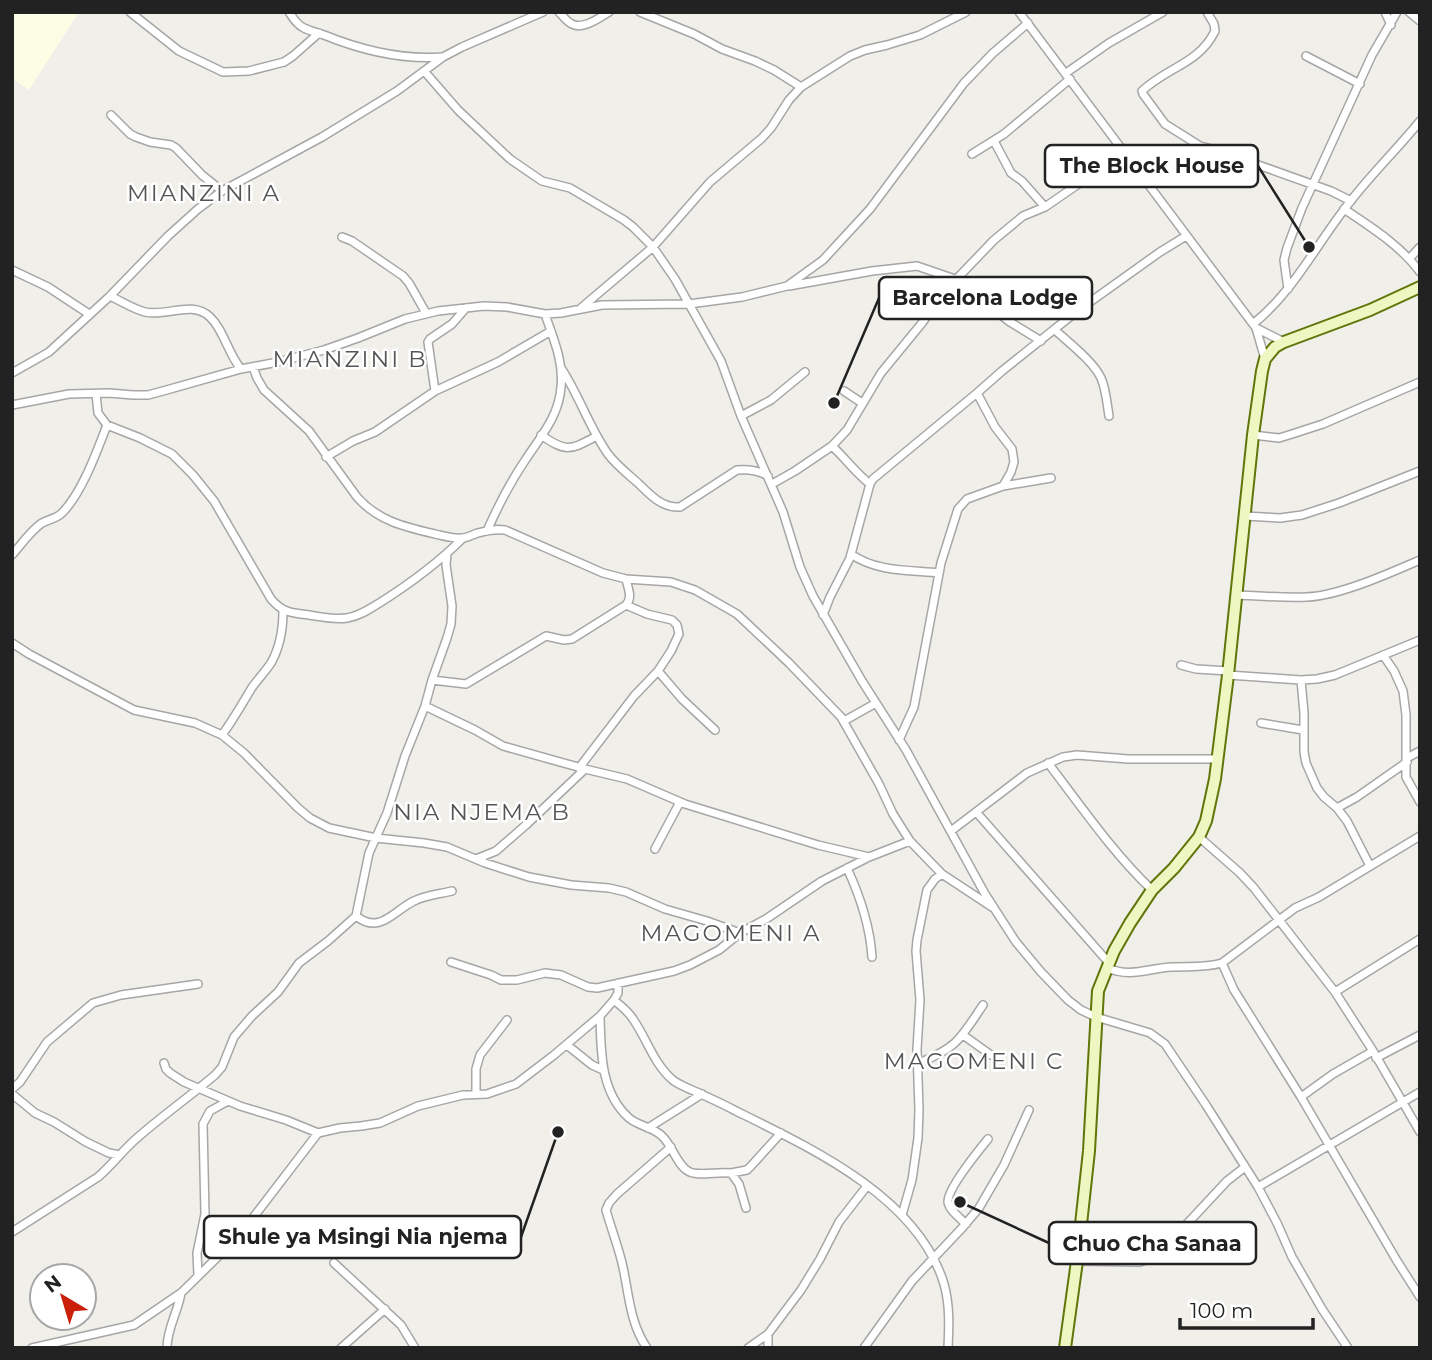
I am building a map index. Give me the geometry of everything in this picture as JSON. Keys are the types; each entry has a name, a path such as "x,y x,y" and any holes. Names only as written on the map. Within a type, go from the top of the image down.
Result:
{"main road":[{"path":"1065,1348 1089,1151 1098,991 1130,923 1152,890 1199,837 1210,806 1237,595 1252,435 1265,359 1284,342 1420,288"}],"street":[{"path":"130,12 179,51 223,72 249,71 284,62 319,33"},
{"path":"289,12 296,23 304,28 349,46 416,58 443,57"},
{"path":"12,373 49,352 110,296 168,236 222,191 294,153 397,91 443,57 543,12"},
{"path":"559,12 574,26 592,22 609,12"},
{"path":"640,12 755,61 801,87"},
{"path":"580,309 653,247 710,182 762,138 801,87 850,56 920,35 967,12"},
{"path":"1019,12 1254,326 1265,359"},
{"path":"1207,12 1215,29 1204,49 1147,86 1142,91 1143,94 1166,124 1200,146 1235,155 1350,201"},
{"path":"1385,12 1391,25"},
{"path":"1289,289 1284,260 1287,248 1372,55 1397,12"},
{"path":"1409,12 1420,21"},
{"path":"972,154 994,141 1109,43 1160,13"},
{"path":"787,286 823,260 870,209 964,83 1028,23"},
{"path":"1306,56 1360,83"},
{"path":"425,72 458,110 510,159 542,181 570,188 624,220 653,247 675,279 721,361 741,416 783,512 806,583 900,740 970,870 1016,942 1056,989 1081,1010 1150,1033 1164,1044 1258,1187 1278,1223 1292,1257 1348,1348"},
{"path":"111,116 136,137 176,148 222,191"},
{"path":"1254,326 1289,289 1350,201 1419,122"},
{"path":"994,141 1012,173 1045,207"},
{"path":"770,480 795,471 832,446 847,430 881,373 955,279 994,240 1019,218 1045,207 1125,152"},
{"path":"1344,209 1370,226 1409,259 1420,272"},
{"path":"824,615 851,554 873,479 1002,370 1094,298 1186,236"},
{"path":"342,237 403,276 426,313"},
{"path":"1409,259 1420,247"},
{"path":"12,405 69,394 148,395 241,369 324,350 426,313 484,306 545,314 602,305 689,304 742,297 872,271 918,266 955,279 1010,322 1041,341"},
{"path":"12,270 48,287 89,314"},
{"path":"110,296 144,312 169,313 193,309 203,311 211,317 241,369"},
{"path":"435,391 428,342 452,324 467,308"},
{"path":"487,531 524,462 558,408 562,386 561,368 545,314"},
{"path":"1254,326 1284,342"},
{"path":"1055,330 1100,376 1109,416"},
{"path":"326,457 375,432 435,391 498,362 551,331"},
{"path":"253,367 264,390 309,432 365,506 378,516 408,528 463,538 496,529 505,530 603,573 626,579 671,582 695,590 737,614 789,663 844,721 910,841 942,874 994,908"},
{"path":"561,368 608,454 652,497 672,507 680,507 737,470 758,471 770,480"},
{"path":"741,416 771,400 805,372"},
{"path":"1252,435 1279,438 1289,435 1323,424 1420,382"},
{"path":"844,391 862,402"},
{"path":"977,393 995,427 1012,449 1014,462 1003,485"},
{"path":"96,394 98,413 107,425 172,454 193,475 214,501 271,599 283,611 321,618 351,618 432,567 463,538"},
{"path":"12,555 37,527 55,518 69,504 88,470 107,425"},
{"path":"541,435 563,448 597,436"},
{"path":"832,446 856,473 870,484"},
{"path":"1245,516 1280,518 1302,515 1420,471"},
{"path":"900,740 915,707 939,573 958,509 967,499 1003,485 1051,478"},
{"path":"12,1232 98,1177 137,1138 222,1067 234,1037 278,992 299,963 356,916 366,864 425,706 451,624 447,554"},
{"path":"851,554 867,564 939,573"},
{"path":"1237,595 1323,595 1357,585 1420,560"},
{"path":"432,680 466,684 546,636 572,639 626,606 631,596 626,579"},
{"path":"476,859 496,851 582,769 634,696 658,671 678,638 677,625 672,620 626,606"},
{"path":"222,735 252,687 271,663 283,629 283,611"},
{"path":"1181,665 1228,673 1317,679 1335,675 1420,640"},
{"path":"12,643 135,710 195,723 222,735 310,818 329,828 376,838 424,842 447,847 529,877 626,892 665,909 740,933"},
{"path":"1383,655 1403,691 1406,715 1406,777 1420,802"},
{"path":"658,671 682,699 715,730"},
{"path":"1301,680 1306,763 1324,797 1348,821 1370,866"},
{"path":"844,721 876,703"},
{"path":"425,706 503,746 627,779 680,802 818,845 869,857"},
{"path":"1261,723 1303,730"},
{"path":"1337,808 1357,797 1420,751"},
{"path":"951,831 1027,773 1063,757 1077,755 1128,759 1217,759"},
{"path":"1048,763 1098,828 1152,890"},
{"path":"656,849 680,802"},
{"path":"977,813 1108,965 1117,972 1139,973 1222,963 1295,908 1319,897 1420,836"},
{"path":"1199,837 1240,873 1335,992 1420,1132"},
{"path":"451,961 506,981 545,973 561,975 588,987 597,988 674,971 719,950 740,933 766,919 822,881 869,857 910,841"},
{"path":"847,868 861,902 872,957"},
{"path":"902,1215 912,1180 918,1138 920,1000 917,940 927,890 942,874"},
{"path":"356,916 366,923 379,923 425,896 452,891"},
{"path":"1335,992 1420,939"},
{"path":"1222,963 1234,990 1420,1297"},
{"path":"164,1063 170,1073 184,1082 240,1106 318,1133 380,1122 418,1106 463,1095 487,1094 516,1084 600,1016 618,993 618,983"},
{"path":"12,1089 20,1082 47,1042 93,1003 121,995 198,984"},
{"path":"614,1000 632,1017 654,1056 674,1080 781,1133 832,1162 902,1215 926,1247 943,1282 948,1310 948,1348"},
{"path":"919,1063 949,1049 963,1035 983,1005"},
{"path":"600,1016 603,1070 612,1096 629,1118 661,1135 687,1171 731,1173 747,1170 781,1133"},
{"path":"476,1094 476,1069 480,1055 507,1020"},
{"path":"963,1035 991,1055"},
{"path":"1301,1097 1333,1074 1420,1035"},
{"path":"567,1045 592,1065 603,1070"},
{"path":"1258,1187 1420,1091"},
{"path":"12,1094 35,1113 86,1142 119,1155"},
{"path":"648,1128 702,1094"},
{"path":"198,1275 197,1253 205,1214 203,1124 210,1111 228,1101"},
{"path":"864,1348 912,1281 979,1208 1016,1142 1029,1110"},
{"path":"32,1348 134,1325 181,1293 239,1236 318,1133"},
{"path":"966,1224 952,1209 948,1199 956,1182 988,1139"},
{"path":"647,1348 638,1335 622,1263 606,1210 617,1194 671,1147"},
{"path":"1077,1261 1140,1262 1157,1256 1227,1181 1245,1167"},
{"path":"731,1173 739,1184 746,1208"},
{"path":"748,1348 768,1334 802,1290 839,1222 867,1186"},
{"path":"334,1263 401,1325 415,1348"},
{"path":"167,1348 168,1335 178,1311 181,1293"},
{"path":"341,1348 385,1309"},
{"path":"768,1334 768,1348"}],"shaded area":[{"path":"12,12 79,12 29,90 12,78"}],"place":[{"name":"The Block House","path":"1309,247"},
{"name":"Barcelona Lodge","path":"834,403"},
{"name":"Shule ya Msingi Nia njema","path":"558,1132"},
{"name":"Chuo Cha Sanaa","path":"960,1202"}],"district":[{"name":"MIANZINI A","path":"204,193"},
{"name":"MIANZINI B","path":"350,359"},
{"name":"NIA NJEMA B","path":"482,812"},
{"name":"MAGOMENI A","path":"731,933"},
{"name":"MAGOMENI C","path":"974,1061"}]}
